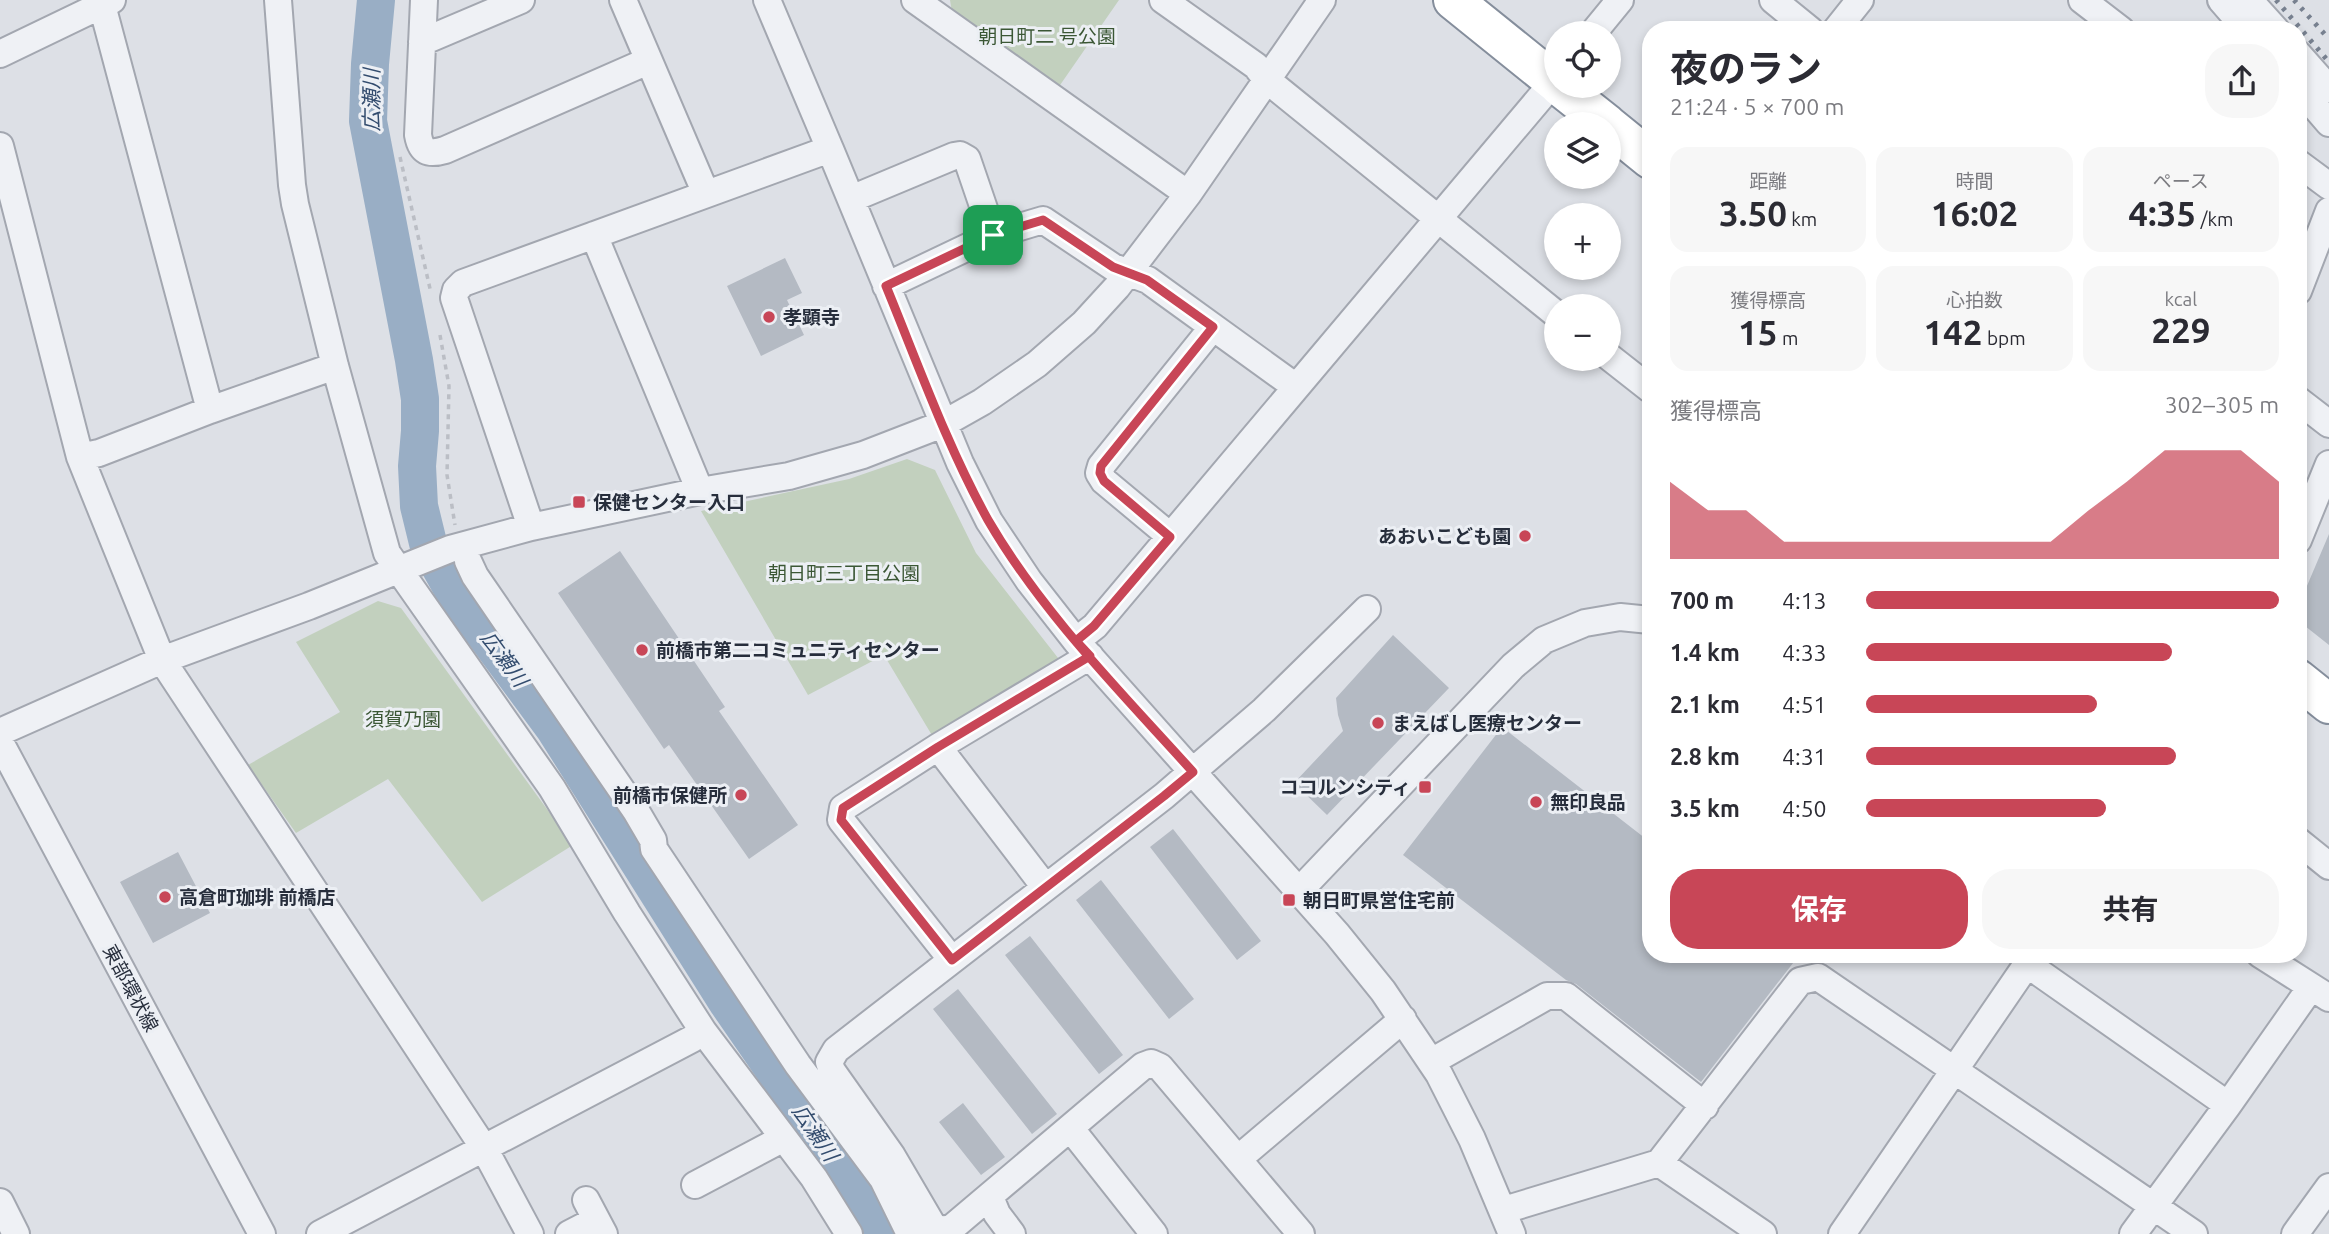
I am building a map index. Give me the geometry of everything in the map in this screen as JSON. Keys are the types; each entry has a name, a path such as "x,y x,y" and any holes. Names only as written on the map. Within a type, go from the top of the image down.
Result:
{"highway":[{"path":"1453,0 1544,72"},
{"path":"1575,98 1592,112"},
{"path":"1621,136 1642,153"},
{"path":"2307,686 2329,704"}],"street":[{"path":"278,0 292,185 335,366 387,553 407,566 552,788 627,913 703,1031 814,1178 849,1234"},
{"path":"425,0 418,135 419,145 429,153 445,150 648,61"},
{"path":"422,42 521,0"},
{"path":"623,0 706,194"},
{"path":"767,0 943,424 989,521 1029,581 1083,648 1364,966 1403,1018 1431,1062 1472,1139 1508,1222 1659,1163 1800,981 1818,977 2194,1234"},
{"path":"1163,0 1256,66 1267,80 1544,304"},
{"path":"0,732 162,660 309,606 458,545 700,491 800,473 863,455 943,424 982,402 1037,364 1084,323 1128,273 1188,194 1322,0"},
{"path":"1603,21 1620,0"},
{"path":"1773,0 1799,21"},
{"path":"1843,21 1860,0"},
{"path":"2082,0 2109,21"},
{"path":"2221,0 2239,21"},
{"path":"2249,0 2268,21"},
{"path":"0,54 107,3 210,410"},
{"path":"927,3 1188,194"},
{"path":"2307,64 2329,89"},
{"path":"952,960 841,820 843,808 1083,648 1094,626 1544,96"},
{"path":"2307,97 2329,123"},
{"path":"0,146 80,457 162,660 484,1148 530,1234"},
{"path":"531,527 454,298 456,290 463,283 830,149"},
{"path":"851,199 960,155 967,159 993,235"},
{"path":"2307,170 2329,186"},
{"path":"2307,268 2329,211"},
{"path":"886,286 993,235 1043,220 1113,267 1147,280 1296,387"},
{"path":"594,235 700,491"},
{"path":"1170,537 1104,481 1100,473 1101,466 1213,327"},
{"path":"1621,363 1642,373"},
{"path":"80,457 99,453 335,366"},
{"path":"2307,407 2329,424"},
{"path":"2307,518 2325,473"},
{"path":"458,545 483,587 636,811 653,840 654,849 703,924 811,1084 883,1179 910,1234"},
{"path":"1301,1234 1160,1067 1151,1063 1143,1066 954,1226 943,1231 938,1230 928,1218 892,1156 829,1066 830,1058 836,1050 1193,772 1264,710 1367,608"},
{"path":"1299,891 1513,666 1544,640 1585,624 1620,617 1642,619"},
{"name":"東部環状線","path":"0,742 262,1234"},
{"path":"938,747 1045,887"},
{"path":"2307,848 2329,866"},
{"path":"1842,1234 2028,963"},
{"path":"2036,963 2228,1105"},
{"path":"2133,1234 2228,1105 2320,992 2274,963"},
{"path":"1431,1062 1547,996 1566,996 1704,1106"},
{"path":"1238,1159 1403,1018"},
{"path":"320,1234 703,1031"},
{"path":"1071,1129 1154,1234"},
{"path":"695,1185 782,1139"},
{"path":"1659,1163 1763,1234"},
{"path":"2295,1234 2329,1187"},
{"path":"990,1197 1012,1234"},
{"path":"0,1202 16,1234"},
{"path":"569,1234 595,1218"}],"path":[{"path":"399,154 433,304"},
{"path":"439,329 449,386 447,475 458,545"}],"green space":[{"name":"朝日町二 号公園","path":"950,0 1119,0 1058,88 952,12"},
{"name":"朝日町三丁目公園","path":"907,459 935,470 976,553 1062,663 936,742 884,655 808,695 701,511 849,479"},
{"name":"須賀乃園","path":"378,601 401,608 573,845 482,902 388,779 296,833 248,765 340,712 296,642"}],"building":[{"name":"孝顕寺","path":"785,258 802,293 787,300 804,335 761,356 727,286"},
{"path":"2329,534 2329,645 2307,628 2307,586"},
{"name":"前橋市第二コミュニティセンター","path":"620,551 725,707 719,711 798,825 749,859 669,745 664,749 558,593"},
{"name":"まえばし医療センター","path":"1393,635 1449,688 1327,815 1294,783 1343,731 1336,698"},
{"path":"1502,727 1642,836 1642,963 1793,963 1701,1082 1576,984 1566,980 1403,855"},
{"path":"1173,829 1261,941 1237,960 1150,847"},
{"name":"高倉町珈琲 前橋店","path":"178,852 210,913 153,943 120,882"},
{"path":"1101,880 1194,999 1169,1019 1076,900"},
{"path":"1030,936 1123,1055 1099,1074 1005,955"},
{"path":"958,989 1057,1114 1032,1134 933,1009"},
{"path":"963,1103 1005,1157 981,1175 939,1122"}],"waterway":[{"name":"広瀬川","path":"376,0 368,121 420,399 417,466 419,506 429,547 456,595 555,729 728,1003 844,1171 882,1234"}],"railway":[{"path":"2276,0 2294,21"},
{"path":"2294,0 2329,39"},
{"path":"2307,36 2329,62"}],"place":[{"name":"孝顕寺","path":"769,317"},
{"name":"保健センター入口","path":"579,502"},
{"name":"あおいこども園","path":"1525,536"},
{"name":"前橋市第二コミュニティセンター","path":"642,650"},
{"name":"まえばし医療センター","path":"1378,723"},
{"name":"ココルンシティ","path":"1425,787"},
{"name":"前橋市保健所","path":"741,795"},
{"name":"無印良品","path":"1536,802"},
{"name":"高倉町珈琲 前橋店","path":"165,897"},
{"name":"朝日町県営住宅前","path":"1289,900"}],"route":[{"path":"993,235 886,286 960,463 989,521 1029,581 1076,641 1193,772 952,960 841,820 843,808 938,747 1074,667 1090,656 1076,641 1094,626 1170,537 1104,481 1100,473 1101,466 1213,327 1147,280 1113,267 1043,220 993,235"}]}
